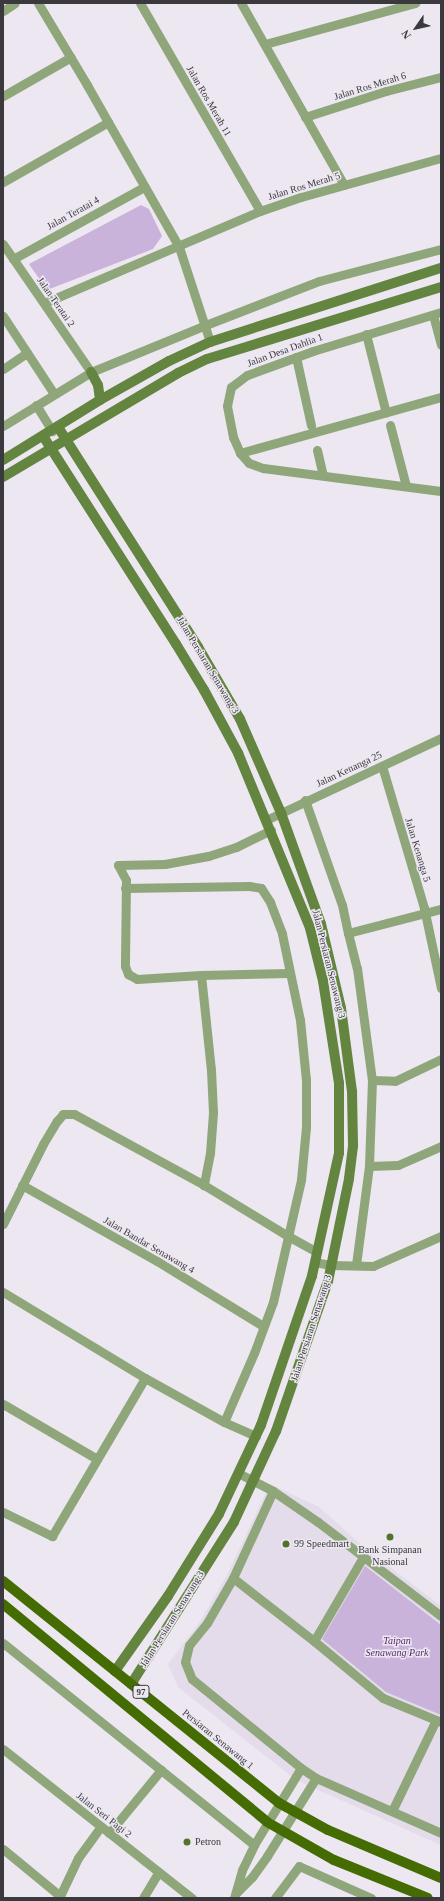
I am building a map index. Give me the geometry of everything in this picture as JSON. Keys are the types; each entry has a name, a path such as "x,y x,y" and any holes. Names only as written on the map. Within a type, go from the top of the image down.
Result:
{"main road":[{"name":"Persiaran Senawang 1","path":"3,1581 279,1803 294,1813 328,1830 441,1878"},
{"name":"97","path":"3,1604 267,1822 334,1860 428,1898"}],"street":[{"path":"3,11 15,3"},
{"path":"38,3 71,57 178,247 210,342"},
{"name":"Jalan Ros Merah 11","path":"140,3 260,211"},
{"path":"241,3 344,185"},
{"path":"265,44 415,3"},
{"path":"3,96 71,57"},
{"name":"Jalan Ros Merah 6","path":"305,117 386,91 441,77"},
{"path":"3,182 108,122"},
{"name":"Jalan Ros Merah 5","path":"44,303 260,211 344,185 441,158"},
{"name":"Jalan Teratai 4","path":"13,259 144,187"},
{"name":"Jalan Teratai 2","path":"3,244 91,372"},
{"path":"3,426 91,372 204,326 319,281 441,249"},
{"path":"3,460 100,400 169,361 210,342 441,268"},
{"path":"3,477 51,450 178,373 208,359 441,288"},
{"path":"437,314 441,345"},
{"name":"Jalan Desa Dahlia 1","path":"323,475 263,468 249,463 240,453 233,436 227,406 231,387 247,376 296,357 366,334 437,314"},
{"path":"3,316 54,394"},
{"path":"366,334 386,412"},
{"path":"3,369 27,353"},
{"path":"296,357 311,425"},
{"path":"91,372 98,386 100,400"},
{"path":"240,453 441,397"},
{"path":"36,406 55,429"},
{"path":"390,425 406,486"},
{"name":"Jalan Persiaran Senawang 3","path":"55,429 66,441 222,686 240,719 281,813 321,924 341,1008 352,1092 353,1146 349,1179 328,1281 276,1431 234,1522 131,1684"},
{"name":"Jalan Persiaran Senawang 3","path":"43,436 204,690 238,753 271,830 310,928 323,981 339,1083 339,1153 315,1262 300,1310 256,1436 219,1514 168,1596 115,1671"},
{"path":"316,450 323,475 441,491"},
{"name":"Jalan Kenanga 25","path":"266,820 441,738"},
{"name":"Jalan Kenanga 5","path":"382,766 425,914 441,988"},
{"path":"305,801 342,905 357,968 372,1080 369,1166 356,1265"},
{"path":"271,830 236,847 208,856 165,864 118,866 126,880 125,966 128,974 137,979 201,974 289,973"},
{"path":"125,888 249,886 261,888 270,902 282,934 300,1020 306,1080 306,1127 301,1180 273,1302 224,1422"},
{"path":"348,933 441,909"},
{"path":"201,974 211,1070 213,1113 210,1153 204,1185"},
{"path":"372,1080 395,1081 441,1059"},
{"path":"3,1224 43,1144 63,1114 74,1114 204,1185 317,1252"},
{"path":"369,1166 398,1165 441,1146"},
{"name":"Jalan Bandar Senawang 4","path":"22,1185 157,1261 263,1326"},
{"path":"315,1262 331,1265 373,1266 441,1236"},
{"path":"3,1292 145,1378 224,1422 256,1436"},
{"path":"3,1512 52,1536 145,1378"},
{"path":"3,1404 97,1459"},
{"path":"238,1473 273,1491 441,1616"},
{"path":"273,1491 233,1578 207,1623 190,1645 185,1662 192,1679 301,1768 316,1778 441,1833"},
{"path":"314,1641 363,1557"},
{"path":"233,1578 314,1641 383,1698 438,1721 392,1811"},
{"path":"3,1643 254,1846"},
{"name":"Jalan Seri Pagi 2","path":"3,1750 101,1826 158,1873 192,1898"},
{"path":"236,1895 242,1870 254,1846 267,1822 301,1768"},
{"path":"109,1833 161,1770"},
{"path":"236,1895 252,1877 283,1832 316,1778"},
{"path":"3,1849 60,1897 78,1858 101,1826"},
{"path":"275,1898 299,1866 371,1898"},
{"path":"143,1898 158,1873"}],"shaded area":[{"path":"270,1484 319,1507 365,1548 441,1606 441,1845 296,1780 178,1687 168,1664 201,1620 227,1575"}],"green space":[{"path":"141,205 149,209 162,236 153,249 47,290 29,264"},
{"name":"Taipan Senawang Park","path":"365,1566 441,1625 441,1715 386,1692 322,1639"}],"place":[{"name":"Bank Simpanan Nasional","path":"390,1537"},
{"name":"99 Speedmart","path":"286,1544"},
{"name":"Petron","path":"187,1842"}]}
